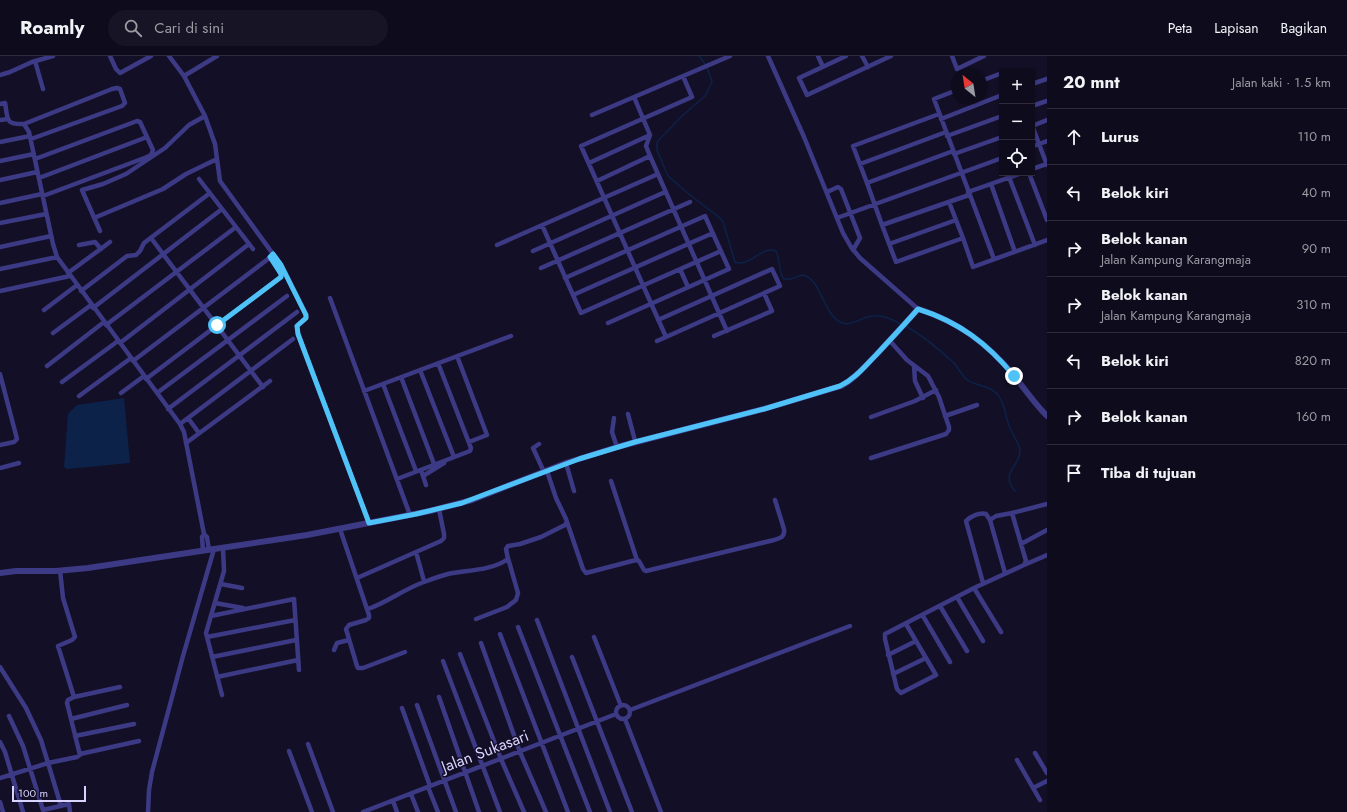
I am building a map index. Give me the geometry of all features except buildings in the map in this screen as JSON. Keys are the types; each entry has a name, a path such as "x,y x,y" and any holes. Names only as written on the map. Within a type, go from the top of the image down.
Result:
{"street":[{"path":"0,75 7,74 35,61 53,56"},
{"path":"110,56 116,69 120,73 151,56"},
{"path":"121,393 217,325 281,277 272,256 221,183 218,177 215,144 205,116 184,76 168,56"},
{"path":"184,76 217,56"},
{"path":"592,115 730,56"},
{"path":"768,56 827,192 843,233 853,250 864,262 918,309 950,321 978,340 1001,361 1047,416"},
{"path":"818,56 823,67"},
{"path":"846,56 799,78 807,95 891,56"},
{"path":"862,56 868,67"},
{"path":"952,56 957,68 984,56"},
{"path":"35,61 43,89"},
{"path":"987,79 999,75"},
{"path":"666,337 582,146 692,97 683,76"},
{"path":"1035,83 1047,79"},
{"path":"0,104 5,103 8,119 14,124 24,124 112,89 120,89 125,103 122,106 30,137 0,142"},
{"path":"951,92 934,99 994,259"},
{"path":"963,238 896,262 853,146 999,96"},
{"path":"634,97 650,135 646,146 727,331"},
{"path":"1035,105 1047,101"},
{"path":"100,231 82,190 103,184 126,174 165,148 189,125 205,116"},
{"path":"860,164 999,117"},
{"path":"0,120 8,119"},
{"path":"1035,124 1047,120"},
{"path":"0,162 34,156 137,121 140,122 153,150 151,155 42,195 0,203"},
{"path":"24,124 30,137 46,214 57,257 180,424 184,432 204,534 207,537 209,550 152,772 148,790 148,812"},
{"path":"1035,133 1047,164 1035,168"},
{"path":"589,164 650,135"},
{"path":"39,178 147,137"},
{"path":"867,183 953,152 999,138"},
{"path":"1035,145 1047,141"},
{"path":"597,181 650,156"},
{"path":"837,218 999,159"},
{"path":"94,218 163,189 186,174 217,160"},
{"path":"0,180 38,172"},
{"path":"497,245 658,174"},
{"path":"882,225 949,202 1012,176"},
{"path":"1030,176 1047,220"},
{"path":"1009,177 1035,245"},
{"path":"199,179 253,249"},
{"path":"991,184 1016,252"},
{"path":"827,192 838,187 840,188 860,238 853,250"},
{"path":"532,251 666,192"},
{"path":"81,291 127,256 136,256 144,243 210,193"},
{"path":"540,268 690,202"},
{"path":"949,202 973,267 1047,240"},
{"path":"53,333 164,255 222,209"},
{"path":"0,223 46,214"},
{"path":"565,278 705,216 729,269 608,322"},
{"path":"889,244 956,220"},
{"path":"542,225 581,313 721,251"},
{"path":"47,366 177,272 236,226"},
{"path":"573,295 712,233"},
{"path":"0,247 51,236"},
{"path":"151,238 263,387"},
{"path":"79,246 95,242 101,249"},
{"path":"0,291 69,275 110,242"},
{"path":"62,382 190,290 249,244"},
{"path":"79,396 204,308 272,256"},
{"path":"272,256 281,265 306,315 306,318 297,326 298,334 369,523"},
{"path":"0,269 57,257"},
{"path":"680,269 688,287"},
{"path":"657,341 780,286 772,270 658,320"},
{"path":"44,310 77,285"},
{"path":"714,336 772,311 764,294"},
{"path":"157,393 287,296"},
{"path":"330,298 410,515"},
{"path":"0,573 22,570 88,568 223,548 340,529 439,509 472,500 566,463 617,447 764,409 840,386 852,380 890,341 918,309"},
{"path":"168,409 297,312"},
{"path":"364,391 511,336"},
{"path":"180,424 293,339"},
{"path":"871,458 946,434 949,427 936,390 925,373 914,366 890,341"},
{"path":"457,356 487,435 469,442"},
{"path":"397,479 470,451 471,448 469,442 438,363"},
{"path":"914,366 915,381 923,398"},
{"path":"420,370 454,457"},
{"path":"0,374 16,440 14,442 0,445"},
{"path":"401,377 434,464"},
{"path":"186,443 270,381"},
{"path":"383,384 418,471 423,476 426,485"},
{"path":"871,417 923,398 936,390"},
{"path":"945,416 977,405"},
{"path":"628,414 635,442"},
{"path":"188,418 199,433"},
{"path":"614,418 612,432 617,447"},
{"path":"539,444 533,448 545,471 567,522 583,569 586,573 638,560"},
{"path":"423,476 454,457"},
{"path":"0,468 19,463"},
{"path":"566,463 574,491"},
{"path":"610,481 638,560 644,570 647,571 781,538 784,535 784,529 775,500"},
{"path":"990,520 996,516 1047,504"},
{"path":"357,578 438,543 444,538 439,509"},
{"path":"983,583 966,521 969,518 983,513 986,514 990,520 1005,573"},
{"path":"1012,513 1026,561 1024,565"},
{"path":"476,619 508,606 516,600 518,593 506,549 508,546 545,535 562,527 567,522"},
{"path":"340,529 369,615 368,619 346,627 348,640 357,666 360,668 405,652"},
{"path":"1021,544 1047,530"},
{"path":"222,695 206,633 224,571 223,548"},
{"path":"416,552 424,581"},
{"path":"906,624 935,676 901,693 898,691 893,674 885,635 983,583 1047,554"},
{"path":"368,609 424,581 448,574 493,566 505,561 508,558"},
{"path":"60,570 63,598 74,637 72,640 58,646 74,697"},
{"path":"221,584 242,588"},
{"path":"974,588 1001,632"},
{"path":"957,597 983,641"},
{"path":"211,616 294,599 298,670"},
{"path":"215,603 245,609"},
{"path":"940,606 967,651"},
{"path":"923,616 950,662"},
{"path":"207,637 295,620"},
{"path":"538,620 610,812"},
{"path":"630,710 850,626"},
{"path":"518,627 590,812"},
{"path":"500,634 568,812"},
{"path":"594,637 621,706"},
{"path":"212,657 296,640"},
{"path":"334,650 337,643 348,640"},
{"path":"888,655 916,641"},
{"path":"481,643 520,752 546,812"},
{"path":"460,654 501,759 524,812"},
{"path":"572,657 632,812"},
{"path":"893,674 926,658"},
{"path":"217,677 298,660"},
{"path":"442,661 500,812"},
{"path":"0,667 26,708 41,740 61,806"},
{"path":"80,754 67,703 68,700 74,697 120,687"},
{"path":"439,697 478,812"},
{"path":"71,719 127,705"},
{"path":"417,705 456,812"},
{"path":"625,705 630,710 629,717 625,719 618,718 616,714 617,708 621,706 625,705"},
{"path":"402,708 438,812"},
{"name":"Jalan Sukasari","path":"364,812 375,810 393,800 616,714"},
{"path":"9,716 23,746 43,810 48,811 69,804 70,812"},
{"path":"625,719 661,812"},
{"path":"76,736 134,724"},
{"path":"0,778 48,763 77,757 80,754 139,741"},
{"path":"0,742 5,752 23,812"},
{"path":"308,744 333,812"},
{"path":"289,751 312,812"},
{"path":"1035,753 1047,773"},
{"path":"1017,760 1040,800"},
{"path":"1033,788 1047,781"},
{"path":"411,794 418,812"},
{"path":"393,800 397,812"},
{"path":"0,802 3,812"}],"water":[{"path":"124,398 130,463 67,469 64,467 68,414 77,405"}],"waterway":[{"path":"699,56 706,65 712,81 706,95 681,117 657,142 657,150 668,176 720,218 723,222 735,262 745,262 766,251 776,251 783,278 791,279 803,275 809,278 818,289 834,318 840,322 848,324 869,317 881,316 896,321 902,325"},
{"path":"906,326 943,353 954,363 965,378 973,383 994,391 1000,398 1004,406 1009,426 1018,442 1020,450 1009,479 1015,491"}],"route":[{"path":"217,325 281,277 281,274 270,257 273,254 281,265 306,315 306,318 297,326 298,334 369,523 462,503 579,459 635,442 764,409 840,386 852,380 890,341 918,309 945,318 965,330 989,349 1014,376"}]}
